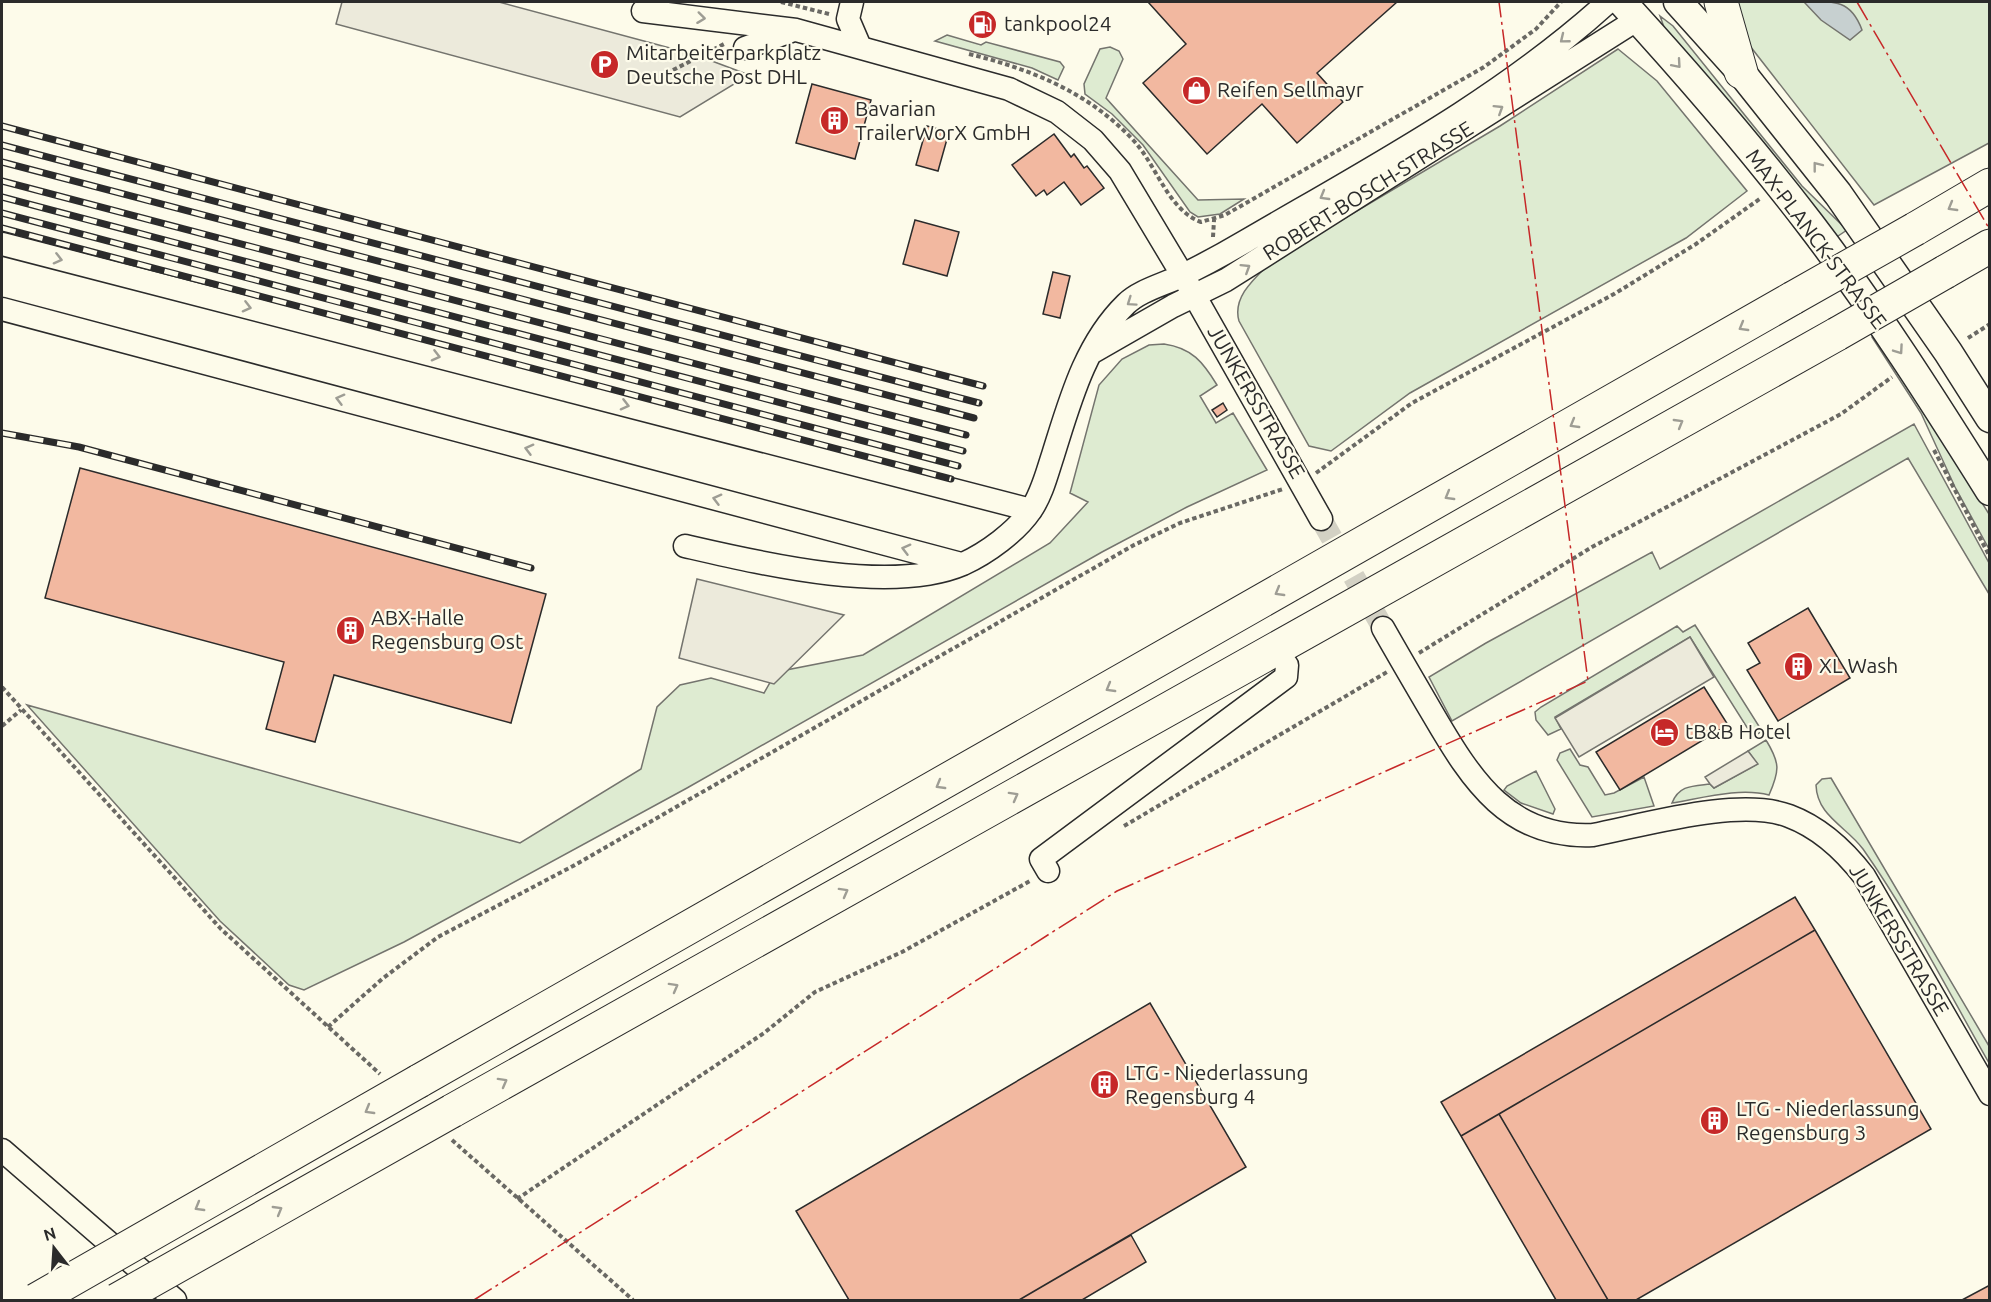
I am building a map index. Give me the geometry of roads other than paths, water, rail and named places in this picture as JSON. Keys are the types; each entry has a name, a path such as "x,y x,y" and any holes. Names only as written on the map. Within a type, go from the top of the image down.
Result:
{"highway":[{"path":"1721,2 1741,72"},
{"path":"36,1300 1989,185"},
{"path":"117,1300 453,1126 1989,246"}],"main road":[{"name":"MAX-PLANCK-STRASSE","path":"1678,2 1741,72 1838,194 1948,352 1989,418"},
{"name":"MAX-PLANCK-STRASSE","path":"1640,7 1734,131 1809,223 1929,393 1989,491"}],"street":[{"path":"852,2 848,19 860,47"},
{"name":"ROBERT-BOSCH-STRASSE","path":"1189,285 1515,80 1608,2"},
{"name":"ROBERT-BOSCH-STRASSE","path":"685,546 755,562 867,578 929,572 962,564 1003,540 1031,510 1043,484 1078,377 1104,327 1130,300 1189,285 1226,280 1640,7"},
{"path":"643,11 795,30 1009,89 1057,112 1093,140 1120,171 1189,285"},
{"path":"745,48 795,30"},
{"path":"2,244 1031,510"},
{"name":"JUNKERSSTRASSE","path":"1189,285 1321,519"},
{"path":"2,309 962,564"},
{"name":"JUNKERSSTRASSE","path":"1383,628 1466,770 1487,795 1514,817 1545,830 1572,836 1593,835 1726,811 1760,811 1788,816 1831,840 1849,856 1864,876 1989,1094"},
{"path":"1048,871 1041,859 1286,677 1287,666"},
{"path":"2,1150 175,1300"}],"tunnel":[{"path":"1321,519 1383,628"}],"railway":[{"path":"2,126 983,386"},
{"path":"2,145 979,403"},
{"path":"2,162 974,418"},
{"path":"2,181 966,435"},
{"path":"2,197 963,451"},
{"path":"2,213 958,466"},
{"path":"2,228 951,479"},
{"path":"2,433 79,447 531,568"}],"place":[{"name":"tankpool24","path":"983,24"},
{"name":"Mitarbeiterparkplatz Deutsche Post DHL","path":"605,65"},
{"name":"Reifen Sellmayr","path":"1196,90"},
{"name":"Bavarian TrailerWorX GmbH","path":"834,121"},
{"name":"ABX-Halle Regensburg Ost","path":"350,630"},
{"name":"XL Wash","path":"1798,666"},
{"name":"tB&B Hotel","path":"1664,732"},
{"name":"LTG - Niederlassung Regensburg 4","path":"1104,1085"},
{"name":"LTG - Niederlassung Regensburg 3","path":"1715,1121"}]}
